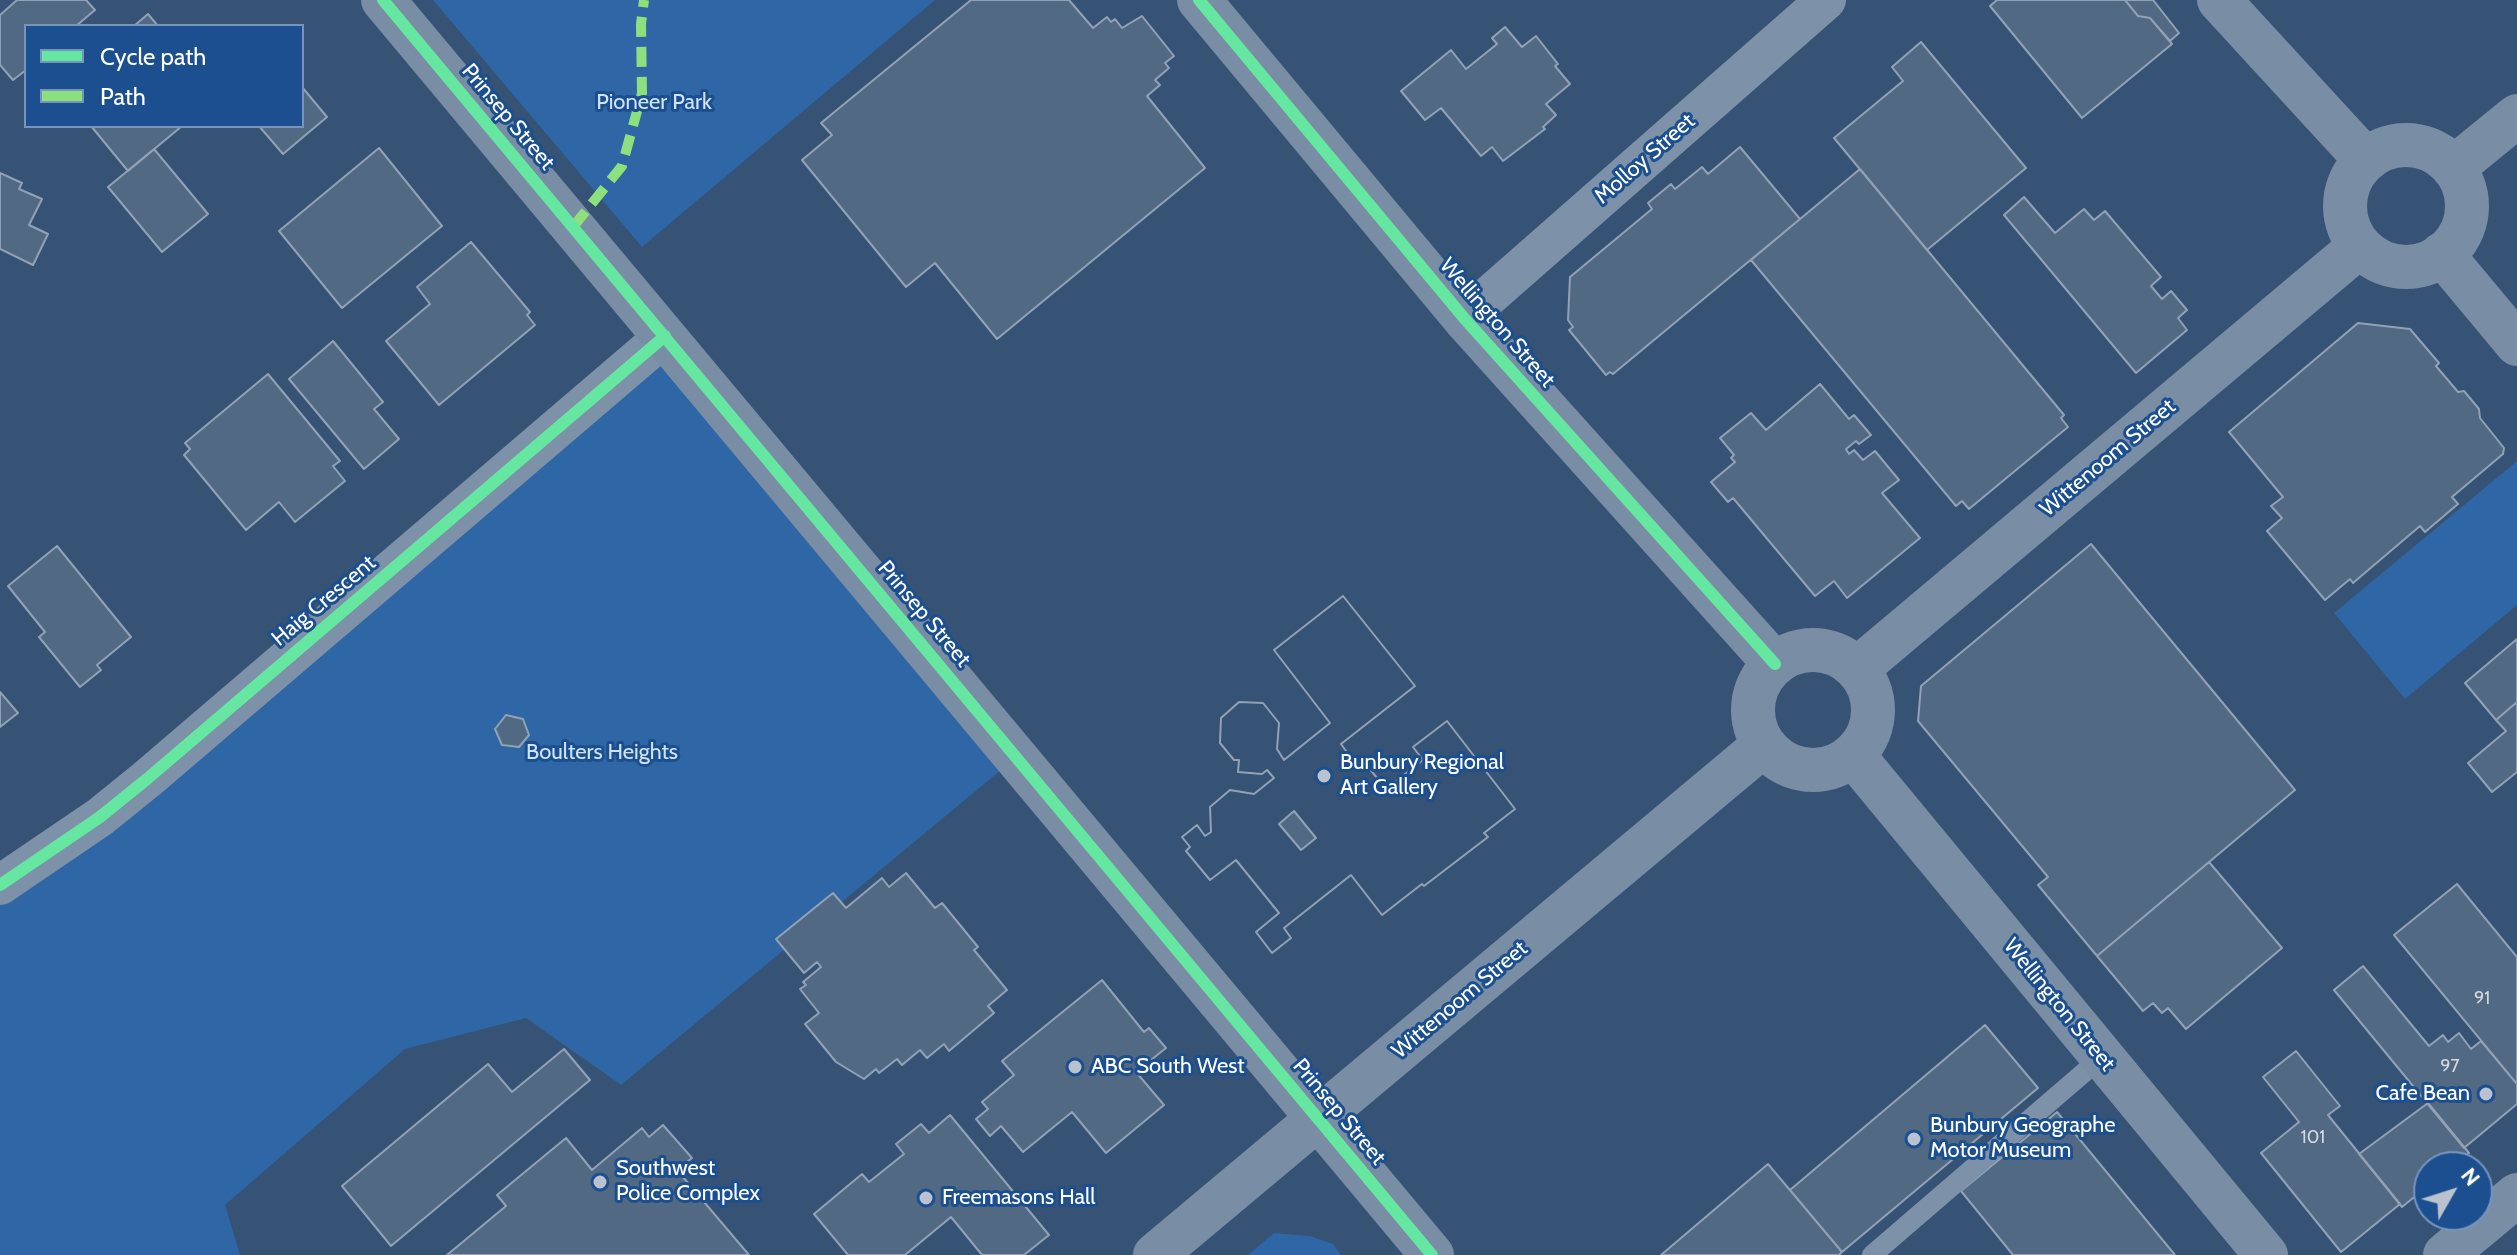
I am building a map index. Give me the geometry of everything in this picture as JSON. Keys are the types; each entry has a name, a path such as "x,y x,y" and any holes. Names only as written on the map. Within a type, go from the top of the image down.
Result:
{"street":[{"name":"Prinsep Street","path":"383,0 1432,1255"},
{"name":"Wellington Street","path":"1199,0 1464,318 1775,664"},
{"name":"Molloy Street","path":"1464,318 1826,0"},
{"path":"2219,0 2366,160"},
{"path":"2453,168 2517,116"},
{"path":"2411,146 2439,155 2453,168 2464,186 2467,207 2463,228 2453,246 2437,260 2417,266 2396,267 2376,260 2360,246 2350,230 2346,192 2354,174 2366,160 2383,149 2411,146"},
{"name":"Wittenoom Street","path":"1857,669 2360,246"},
{"path":"2442,254 2517,344"},
{"name":"Haig Crescent","path":"0,885 100,817 147,779 665,336"},
{"path":"1800,651 1820,651 1840,656 1857,669 1873,703 1872,722 1865,740 1853,755 1829,768 1800,769 1783,763 1764,745 1757,732 1753,712 1755,692 1765,673 1775,664 1800,651"},
{"name":"Wittenoom Street","path":"1155,1255 1764,745"},
{"name":"Wellington Street","path":"1853,755 2266,1255"},
{"path":"2445,1255 2517,1195"}],"lane":[{"path":"1872,1255 2102,1057"}],"green space":[{"name":"Pioneer Park","path":"433,0 935,0 642,247"},
{"name":"Boulters Heights","path":"669,353 1007,765 621,1085 526,1018 405,1049 225,1205 240,1255 0,1255 0,885"},
{"path":"2517,461 2517,605 2405,699 2334,613"},
{"path":"1274,1233 1310,1236 1333,1244 1341,1255 1248,1255"}],"building":[{"path":"17,0 86,0 95,10 78,24 24,24 24,72 13,80 0,65 0,15"},
{"path":"971,0 1069,0 1093,28 1107,17 1111,22 1115,19 1122,28 1142,16 1174,56 1165,63 1169,68 1155,80 1160,85 1147,96 1205,168 997,339 935,263 906,287 802,160 832,135 821,123"},
{"path":"1997,0 2125,0 2138,16 2150,18 2172,44 2082,118 1990,6"},
{"path":"2125,0 2153,0 2179,33 2170,41 2150,18 2138,16"},
{"path":"148,14 156,24 136,24"},
{"path":"1505,27 1522,47 1536,36 1570,84 1546,104 1556,115 1543,127 1545,129 1503,161 1492,147 1481,156 1441,108 1425,120 1401,91 1451,50 1466,69 1497,44 1492,38"},
{"path":"1921,42 2026,168 1927,250 1834,138 1903,81 1892,67"},
{"path":"304,89 327,117 283,154 261,128 304,128"},
{"path":"93,128 180,128 128,171"},
{"path":"1740,147 1800,219 1613,374 1610,372 1606,375 1569,330 1573,327 1568,320 1570,277 1652,209 1648,203 1671,184 1675,189 1702,167 1708,174"},
{"path":"379,148 442,226 342,308 279,231"},
{"path":"154,149 208,214 162,252 108,187"},
{"path":"1860,169 2064,415 2061,418 2068,427 1969,509 1962,501 1956,506 1751,260"},
{"path":"0,173 22,183 19,189 42,199 29,225 48,234 33,265 0,249"},
{"path":"2024,197 2055,233 2084,209 2094,220 2105,211 2161,277 2151,286 2162,299 2171,291 2187,310 2178,318 2187,330 2136,373 2004,215"},
{"path":"471,242 530,312 527,315 535,325 439,405 386,341 430,304 417,287"},
{"path":"2358,323 2410,329 2439,363 2436,366 2458,392 2464,391 2479,409 2480,418 2504,448 2503,454 2452,497 2458,504 2425,532 2420,526 2353,583 2350,579 2325,600 2267,531 2282,518 2271,506 2283,497 2229,432"},
{"path":"333,341 383,402 374,409 399,439 364,469 289,379"},
{"path":"268,374 340,461 333,466 345,481 295,522 279,502 246,530 184,455 190,449 185,443"},
{"path":"1820,384 1849,419 1854,415 1871,435 1846,449 1849,454 1854,450 1863,460 1875,451 1899,480 1882,493 1920,538 1847,598 1834,581 1815,596 1733,498 1728,502 1711,482 1735,462 1731,458 1734,455 1720,438 1751,413 1766,430"},
{"path":"2091,544 2295,790 2097,956 2038,885 2048,877 1918,721 1921,686"},
{"path":"57,546 131,637 97,665 101,670 80,687 39,637 45,632 8,586"},
{"name":"Bunbury Regional Art Gallery","path":"1343,596 1415,686 1341,744 1354,762 1360,757 1386,789 1423,760 1413,747 1447,721 1515,809 1484,833 1488,837 1382,915 1351,875 1284,928 1291,938 1272,953 1256,932 1279,913 1236,860 1210,880 1186,851 1190,847 1182,837 1197,825 1205,836 1211,832 1210,807 1230,790 1254,794 1274,778 1267,770 1262,774 1238,772 1239,760 1234,760 1220,743 1221,718 1239,702 1263,703 1279,723 1277,749 1284,760 1330,723 1274,650","holes":["1294,811 1316,838 1301,850 1279,824"]},
{"name":"Bunbury Regional Art Gallery","path":"1343,596 1415,686 1341,744 1354,762 1360,757 1386,789 1423,760 1413,747 1447,721 1515,809 1484,833 1488,837 1382,915 1351,875 1284,928 1291,938 1272,953 1256,932 1279,913 1236,860 1210,880 1186,851 1190,847 1182,837 1197,825 1205,836 1211,832 1210,807 1230,790 1254,794 1274,778 1267,770 1262,774 1238,772 1239,760 1234,760 1220,743 1221,718 1239,702 1263,703 1279,723 1277,749 1284,760 1330,723 1274,650"},
{"path":"2517,639 2517,702 2496,720 2465,683"},
{"path":"0,692 18,713 0,727"},
{"path":"2517,702 2517,772 2492,792 2468,763 2506,731 2496,720"},
{"path":"506,715 523,719 529,735 519,747 502,745 495,729"},
{"path":"2209,862 2282,948 2186,1029 2168,1008 2162,1013 2153,1003 2143,1011 2097,956"},
{"path":"906,873 935,908 942,903 978,947 974,950 1007,990 988,1006 994,1013 949,1051 944,1044 927,1058 920,1050 902,1065 897,1059 879,1073 876,1069 864,1079 836,1062 805,1024 819,1013 800,989 806,985 803,982 821,967 817,962 804,973 776,939 833,893 846,908 882,878 889,887"},
{"path":"2457,884 2517,957 2517,1084 2394,935"},
{"path":"2363,966 2429,1046 2443,1035 2448,1042 2459,1033 2471,1049 2481,1041 2517,1084 2517,1104 2464,1148 2334,990"},
{"name":"ABC South West","path":"1102,980 1144,1032 1149,1028 1166,1048 1136,1072 1164,1105 1106,1153 1072,1112 1023,1152 1001,1126 990,1136 976,1119 988,1109 982,1102 1014,1075 1002,1061"},
{"name":"Bunbury Geographe Motor Museum","path":"1985,1025 2038,1088 1842,1252 1790,1190"},
{"path":"564,1049 590,1080 391,1246 342,1186 488,1064 512,1092"},
{"path":"2296,1051 2340,1106 2328,1115 2400,1204 2341,1252 2261,1153 2299,1122 2263,1077"},
{"path":"2428,1103 2467,1151 2413,1151 2413,1198 2402,1207 2359,1154"},
{"path":"2057,1112 2175,1255 2013,1255 1961,1191"},
{"name":"Freemasons Hall","path":"950,1115 1049,1235 1024,1255 982,1255 951,1217 905,1255 848,1255 814,1214 862,1174 869,1182 904,1154 896,1144 921,1124 929,1133"},
{"name":"Southwest Police Complex","path":"663,1125 692,1158 677,1170 749,1255 447,1255 506,1206 497,1195 566,1138 592,1170 642,1128 649,1137"},
{"path":"1768,1164 1842,1252 1839,1255 1661,1255"}],"marked path":[{"path":"573,227 622,166 642,93 641,24 644,0"}],"cycle path":[{"path":"383,0 1432,1255"},
{"path":"1199,0 1464,318 1775,664"},
{"path":"0,885 100,817 147,779 665,336"}],"place":[{"name":"Bunbury Regional Art Gallery","path":"1324,776"},
{"name":"ABC South West","path":"1075,1067"},
{"name":"Cafe Bean","path":"2486,1094"},
{"name":"Bunbury Geographe Motor Museum","path":"1914,1139"},
{"name":"Southwest Police Complex","path":"600,1182"},
{"name":"Freemasons Hall","path":"926,1198"}]}
